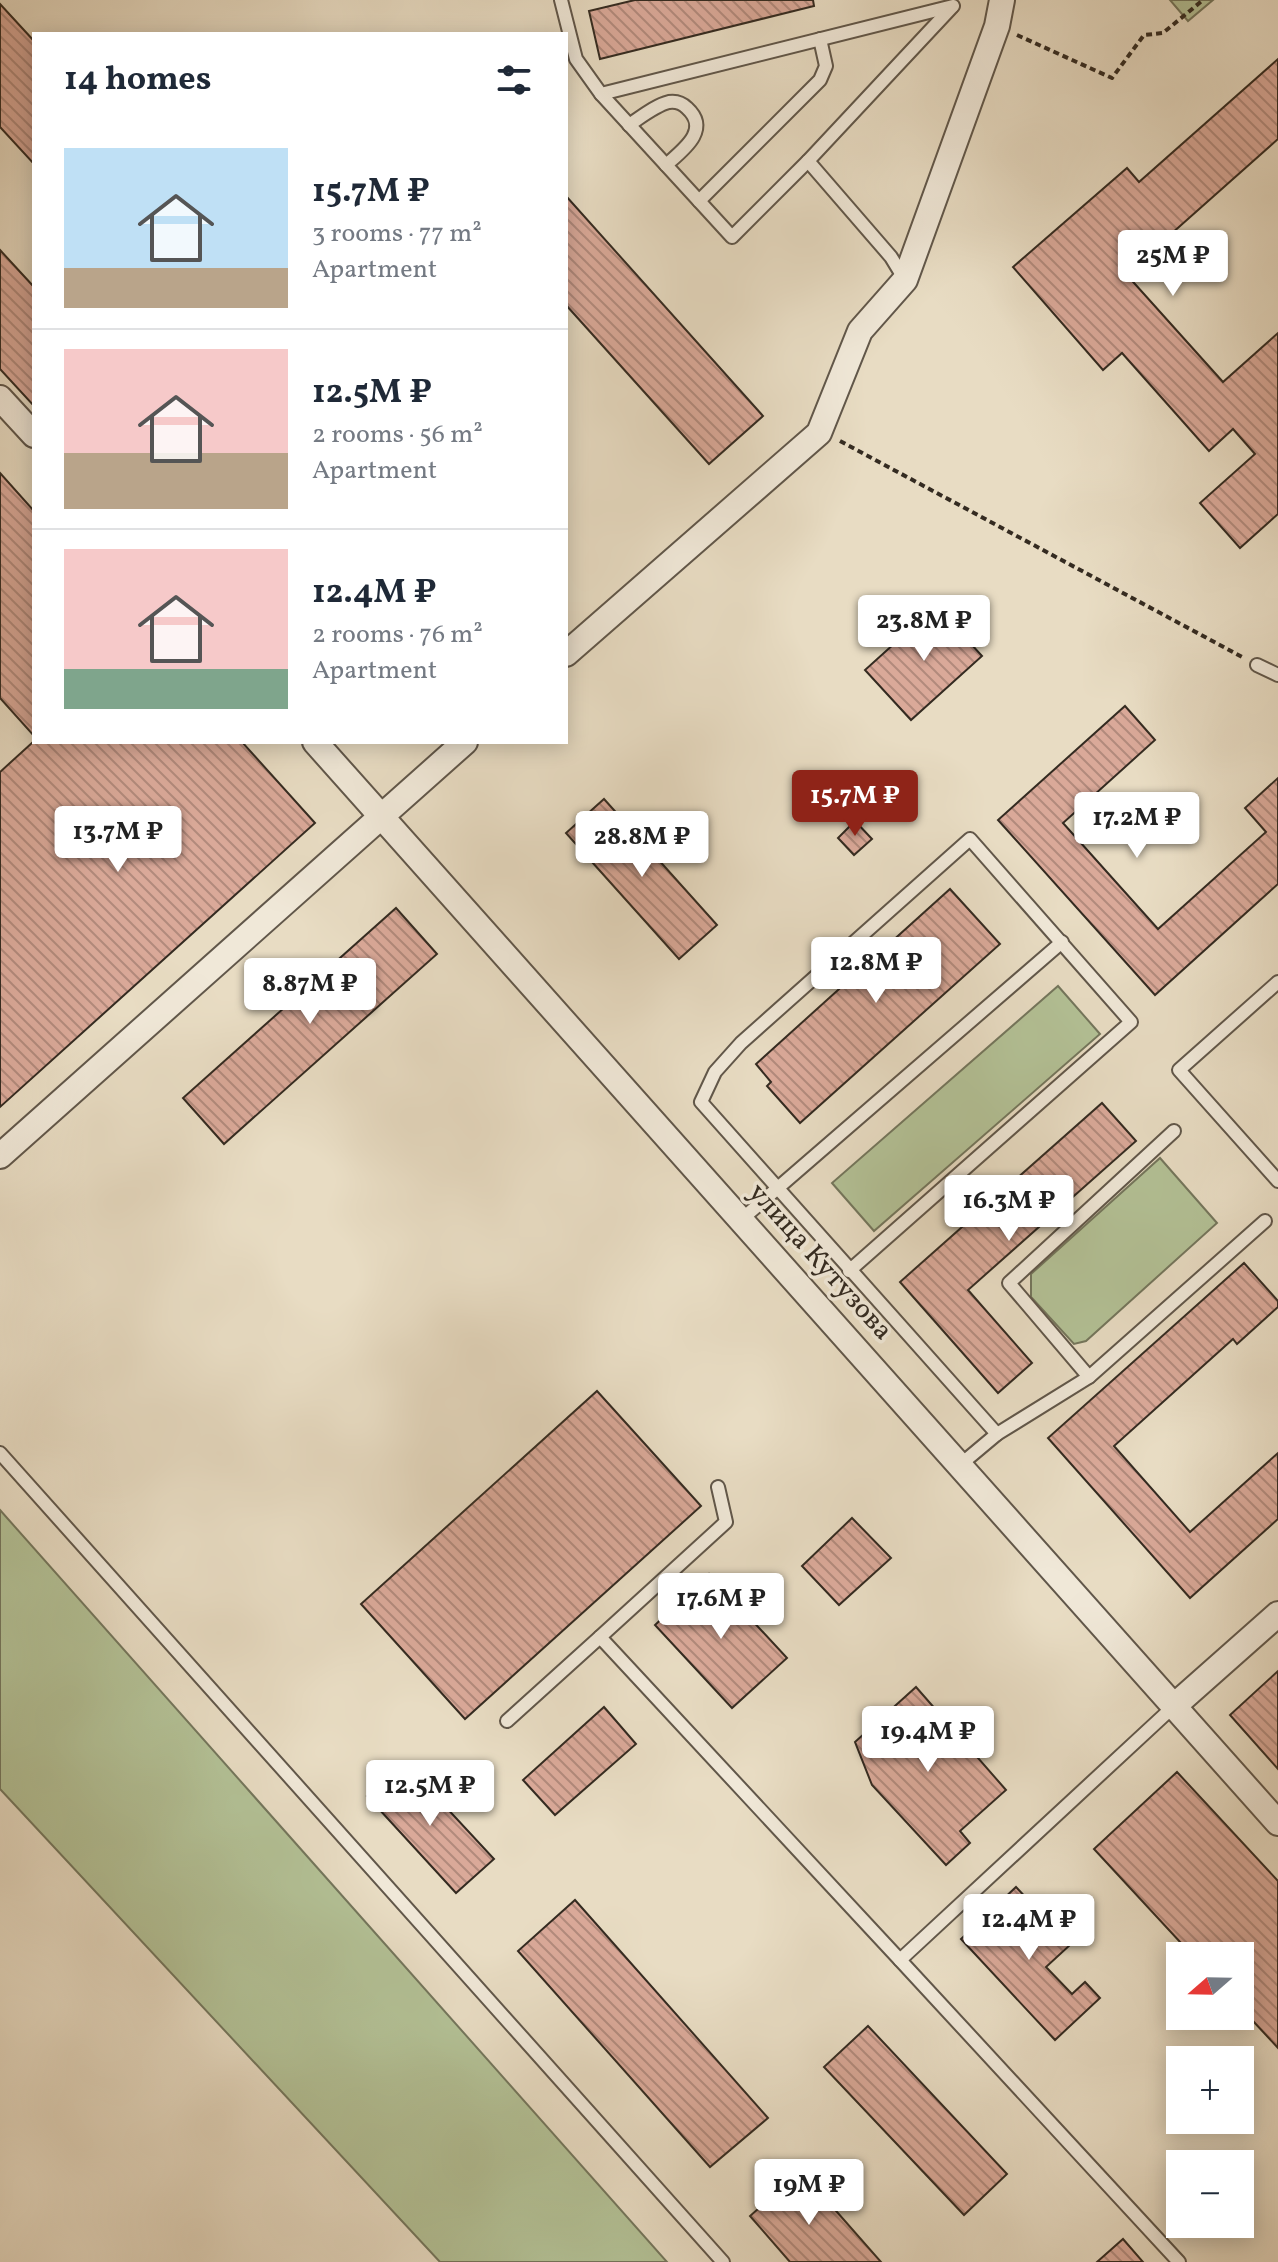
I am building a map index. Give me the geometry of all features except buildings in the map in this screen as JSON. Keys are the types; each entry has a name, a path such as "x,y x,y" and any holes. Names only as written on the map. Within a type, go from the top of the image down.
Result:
{"street":[{"path":"568,652 819,433 860,331 905,280 997,26 1002,0"},
{"path":"0,398 32,433"},
{"name":"улица Кутузова","path":"317,744 1278,1823"},
{"path":"0,1156 463,744"},
{"path":"1173,1707 1278,1614"}],"lane":[{"path":"561,0 576,59 601,94 732,237 808,161 952,3"},
{"path":"601,94 952,3"},
{"path":"699,201 820,80 826,66 820,39"},
{"path":"629,125 665,103 676,101 685,106 695,118 697,128 692,141 666,165"},
{"path":"808,161 891,257 905,280"},
{"path":"1257,665 1278,675"},
{"path":"849,1271 1131,1022 970,839 741,1043 715,1072 701,1102 849,1271 997,1434"},
{"path":"742,1219 1062,942"},
{"path":"1278,982 1179,1070 1278,1181"},
{"path":"1089,1377 1009,1283 1174,1131"},
{"path":"960,1465 997,1434 1089,1377 1265,1221"},
{"path":"0,1453 388,1891 440,1941 723,2262"},
{"path":"507,1721 726,1522 718,1487"},
{"path":"600,1637 1179,2262"},
{"path":"900,1960 1173,1707"}],"path":[{"path":"997,26 1112,78 1144,35 1163,33 1203,0"},
{"path":"819,433 1257,665"}],"green space":[{"path":"1170,0 1213,0 1188,21"},
{"path":"1058,986 1100,1034 874,1231 832,1183"},
{"path":"1160,1158 1217,1223 1086,1341 1074,1344 1031,1297 1031,1274"},
{"path":"0,1510 667,2262 440,2262 0,1789"}]}
